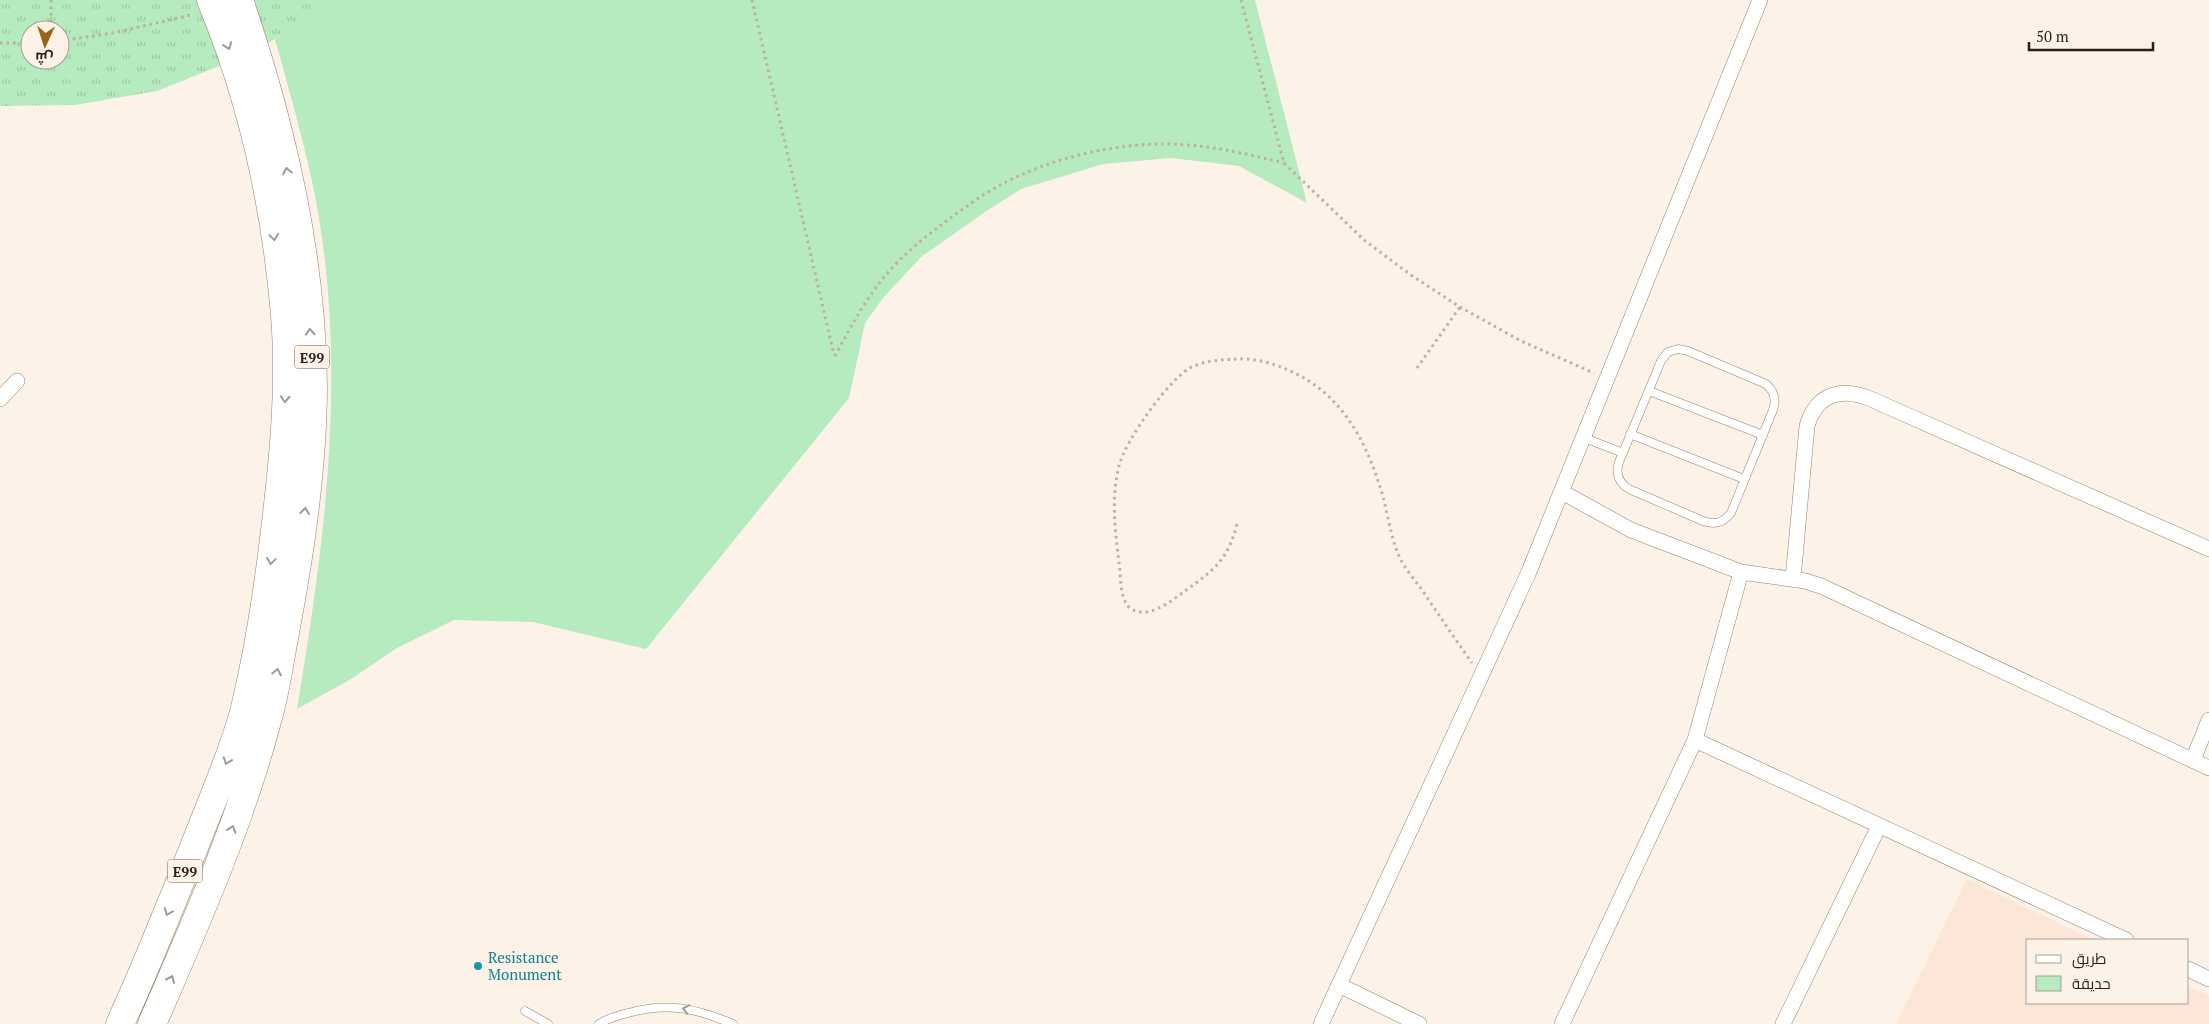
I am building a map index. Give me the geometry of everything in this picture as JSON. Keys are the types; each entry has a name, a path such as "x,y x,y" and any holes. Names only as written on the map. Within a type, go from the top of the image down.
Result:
{"highway":[{"name":"E99","path":"152,1024 226,846 255,717 298,566 304,520 313,384 309,312 298,232 284,154 267,86 213,5"},
{"name":"E99","path":"120,1024 158,938 222,775 255,717"}],"street":[{"path":"1321,1024 1528,574 1760,0"},
{"path":"0,399 17,381"},
{"path":"1793,578 1807,426 1811,412 1820,402 1833,395 1850,393 1873,400 2209,550"},
{"path":"1562,492 1631,530 1741,572 1793,578 1820,586 2209,768"},
{"path":"1562,1024 1695,740 1741,572"},
{"path":"2193,760 2209,720"},
{"path":"1695,740 2124,939"},
{"path":"1783,1024 1879,826"},
{"path":"2189,969 2209,979"},
{"path":"1339,985 1419,1024"}],"lane":[{"path":"1678,349 1688,351 1766,384 1770,388 1775,398 1775,404 1727,518 1716,524 1709,523 1626,487 1619,478 1617,473 1623,453 1649,391 1668,352 1678,349"},
{"path":"1649,391 1763,435"},
{"path":"1630,434 1744,479"},
{"path":"1582,437 1623,453"},
{"path":"599,1024 606,1019 644,1008 676,1006 707,1013 732,1024"},
{"path":"525,1011 548,1024"}],"path":[{"path":"51,0 51,20"},
{"path":"752,0 835,356 861,308 881,282 920,241 958,212 1000,185 1032,170 1081,154 1123,147 1163,144 1197,146 1230,151 1284,163"},
{"path":"1241,0 1284,163 1364,240 1460,307 1521,340 1606,379"},
{"path":"70,39 113,33 213,5"},
{"path":"0,43 20,43"},
{"path":"1417,368 1460,307"},
{"path":"1237,524 1230,548 1214,570 1167,604 1155,610 1142,612 1130,608 1124,598 1116,537 1115,494 1119,464 1136,431 1161,397 1180,376 1193,366 1211,361 1244,358 1276,365 1308,378 1340,406 1365,445 1381,489 1400,558 1481,676"}],"shaded area":[{"path":"1967,879 2092,939 2026,939 2026,1004 2189,1004 2189,986 2209,996 2209,1024 1896,1024"}],"green space":[{"path":"0,0 334,0 311,19 244,56 157,91 75,105 0,106"},
{"path":"334,0 1255,0 1307,203 1239,166 1171,158 1103,164 1021,189 921,257 883,298 865,323 849,398 646,649 533,622 454,620 397,648 351,679 297,709 322,539 330,425 331,367 324,253 316,199 304,145 275,39 311,19"}],"place":[{"name":"Resistance Monument","path":"478,966"}]}
